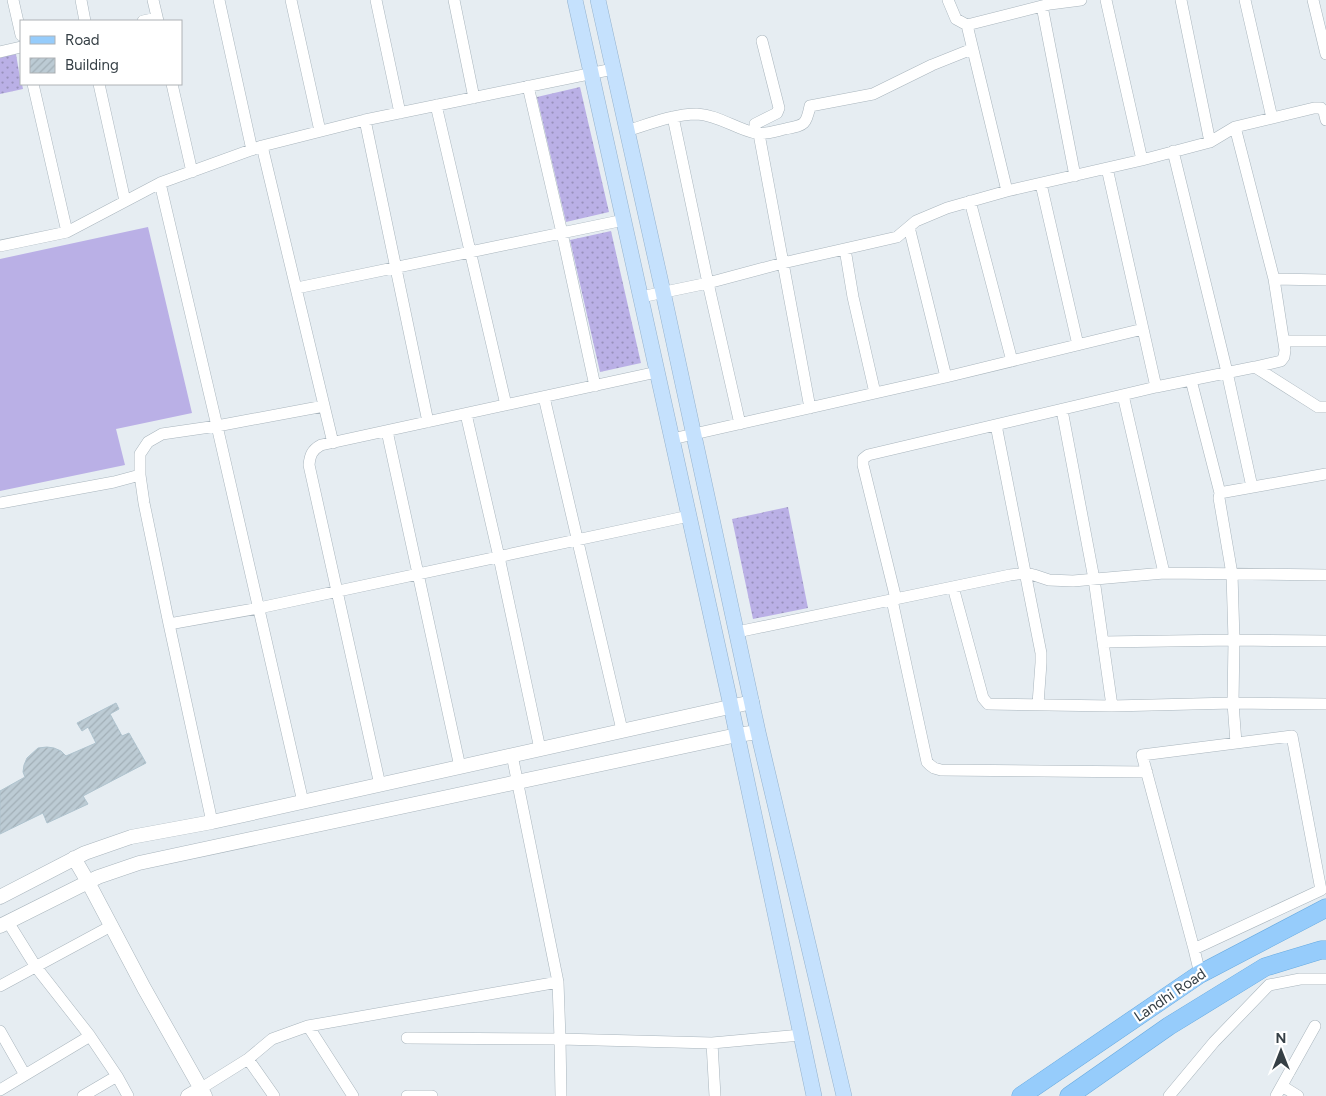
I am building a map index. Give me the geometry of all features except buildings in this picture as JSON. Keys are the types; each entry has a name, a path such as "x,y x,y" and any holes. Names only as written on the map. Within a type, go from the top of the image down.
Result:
{"main road":[{"path":"575,0 731,706 814,1096"},
{"path":"598,0 758,732 844,1096"},
{"name":"Landhi Road","path":"1021,1096 1200,974 1326,908"},
{"name":"Landhi Road","path":"1070,1096 1169,1026 1265,967 1326,950"}],"street":[{"path":"13,0 20,31"},
{"path":"81,0 86,20"},
{"path":"153,0 158,20"},
{"path":"219,0 257,148 297,288 333,443"},
{"path":"291,0 320,131"},
{"path":"376,0 400,112"},
{"path":"454,0 474,98"},
{"path":"948,0 956,19 967,25 1024,5 1042,6 1081,0"},
{"path":"1106,0 1142,160"},
{"path":"1181,0 1210,142"},
{"path":"1245,0 1272,118"},
{"path":"1313,0 1326,54"},
{"path":"1042,6 1075,176"},
{"path":"967,25 1007,191"},
{"path":"762,41 779,108 777,113 755,124 810,408"},
{"path":"0,52 20,47"},
{"path":"627,131 674,117 699,114 717,118 757,134 765,134 804,124 807,120 810,106 873,94 932,65 972,49"},
{"path":"0,246 67,232 160,183 257,148 400,112 613,69"},
{"path":"33,85 67,232"},
{"path":"99,85 126,201"},
{"path":"172,85 192,172"},
{"path":"528,86 595,386"},
{"path":"436,105 506,405"},
{"path":"641,297 708,283 783,263 897,237 916,221 947,208 1007,191 1142,160 1210,142 1235,126 1324,105 1326,120"},
{"path":"674,117 708,283 740,424"},
{"path":"365,120 428,422"},
{"path":"1147,772 941,770 927,762 863,459 868,455 1156,387 1282,360 1285,350 1274,279 1235,126"},
{"path":"1173,151 1227,372 1252,487"},
{"path":"1107,168 1156,387"},
{"path":"160,183 304,802"},
{"path":"1041,184 1078,344"},
{"path":"970,201 1012,361"},
{"path":"297,288 624,220"},
{"path":"909,227 946,377"},
{"path":"844,249 875,394"},
{"path":"1274,279 1326,280"},
{"path":"672,439 875,394 1143,329"},
{"path":"1284,341 1326,341"},
{"path":"1255,367 1318,407 1326,407"},
{"path":"380,785 309,465 313,449 321,445 657,372"},
{"path":"1191,380 1220,494 1219,504 1232,574 1233,703 1236,743"},
{"path":"1123,395 1164,573"},
{"path":"544,397 622,730"},
{"path":"212,822 144,503 140,475 140,454 148,442 162,434 218,426 324,406"},
{"path":"1062,410 1094,579 1112,706"},
{"path":"466,414 540,749"},
{"path":"996,425 1041,653 1038,704"},
{"path":"386,431 460,767"},
{"path":"1220,494 1326,474"},
{"path":"0,503 114,482 140,475"},
{"path":"169,624 259,608 689,516"},
{"path":"737,632 1010,574 1026,573 1049,580 1073,581 1164,573 1326,575"},
{"path":"953,587 983,698 986,702 992,704 1112,706 1233,703 1326,704"},
{"path":"1103,642 1326,641"},
{"path":"0,897 74,858 132,836 212,822 752,702"},
{"path":"128,1096 90,1036 4,924 98,877 139,863 518,781 758,732"},
{"path":"1194,949 1321,890 1292,736 1142,755 1200,974"},
{"path":"512,755 558,982 561,1096"},
{"path":"74,858 144,988 198,1094 248,1059 272,1039 308,1026 558,982"},
{"path":"0,986 111,926"},
{"path":"1169,1096 1214,1042 1269,986 1300,979 1326,978"},
{"path":"308,1026 353,1096"},
{"path":"1298,1096 1279,1091 1315,1026"},
{"path":"0,1031 25,1074"},
{"path":"406,1038 560,1039 712,1043 801,1035"},
{"path":"0,1090 90,1036"},
{"path":"712,1043 715,1096"},
{"path":"248,1059 274,1096"},
{"path":"83,1096 117,1076"},
{"path":"406,1096 432,1096"}],"shaded area":[{"path":"16,54 20,85 22,85 23,89 0,94 0,57"},
{"path":"580,87 609,212 566,222 537,97"},
{"path":"148,227 192,413 116,429 125,465 0,491 0,259"},
{"path":"611,231 641,363 600,372 570,240"},
{"path":"788,507 808,608 753,619 732,519"}]}
